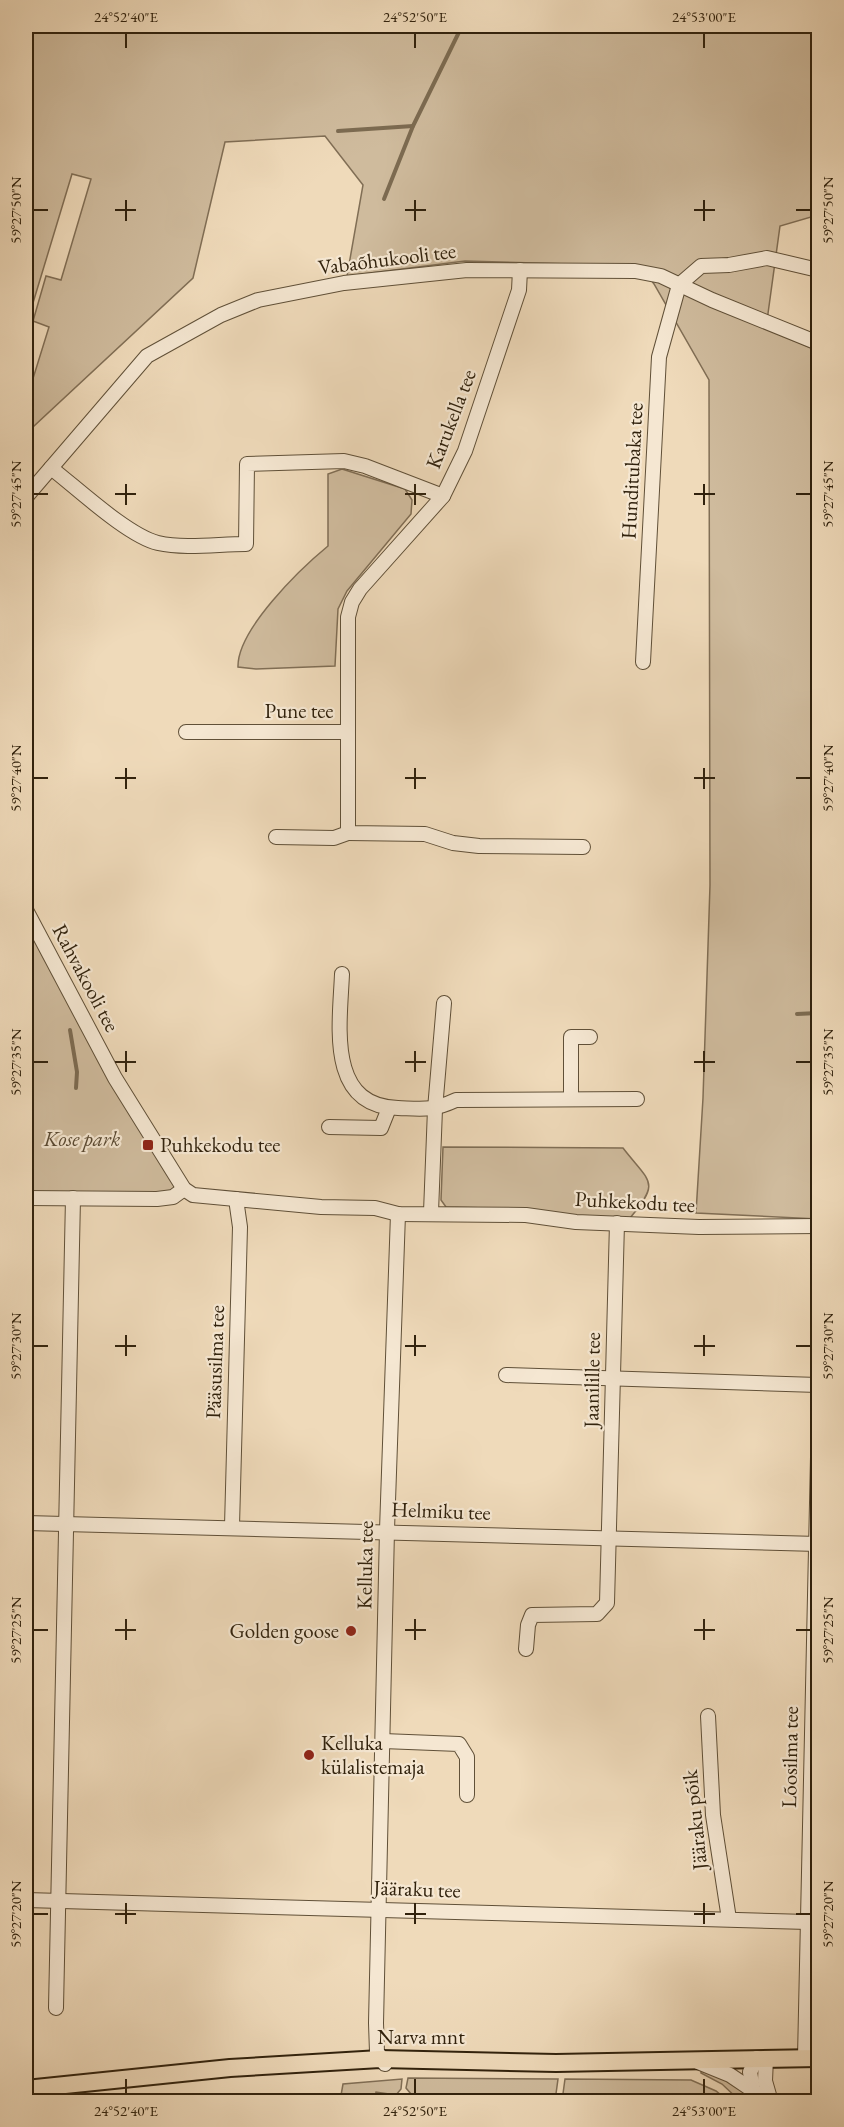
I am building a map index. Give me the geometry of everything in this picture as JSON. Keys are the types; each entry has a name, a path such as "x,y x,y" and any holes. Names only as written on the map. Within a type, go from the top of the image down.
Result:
{"main road":[{"name":"Narva mnt","path":"26,2088 140,2079 230,2068 384,2063 556,2063 812,2058"}],"street":[{"path":"679,285 701,266 729,265 767,258 819,270"},
{"name":"Vabaõhukooli tee","path":"26,498 147,356 221,315 258,300 344,283 467,270 634,271 661,276 819,343"},
{"name":"Karukella tee","path":"348,732 348,617 352,602 360,589 442,496 465,451 519,290 520,270"},
{"name":"Hunditubaka tee","path":"643,662 660,357 679,285"},
{"path":"51,468 128,528 156,543 178,545 246,544 248,464 344,462 365,466 442,496"},
{"name":"Pune tee","path":"186,732 348,732 348,833"},
{"path":"276,837 334,838 348,833 425,834 453,843 479,846 583,847"},
{"name":"Rahvakooli tee","path":"26,910 115,1078 184,1189"},
{"path":"342,974 339,1044 349,1082 360,1097 382,1108 435,1109 456,1100 637,1100"},
{"path":"431,1212 435,1109 444,1003"},
{"path":"571,1100 572,1037 590,1037"},
{"path":"329,1127 381,1128 389,1108"},
{"path":"26,1198 164,1198 177,1195 184,1189"},
{"name":"Puhkekodu tee","path":"184,1189 198,1197 375,1208 398,1214 431,1212 526,1215 576,1222 699,1227 819,1226"},
{"path":"56,2008 64,1523 73,1198"},
{"name":"Pääsusilma tee","path":"232,1526 240,1227 236,1199"},
{"name":"Kelluka tee","path":"384,2063 377,2052 376,2023 387,1530 398,1214"},
{"name":"Jaanilille tee","path":"526,1649 528,1624 532,1615 597,1614 607,1603 617,1223"},
{"path":"506,1375 819,1384"},
{"name":"Lõosilma tee","path":"812,2058 808,1922 819,1457"},
{"name":"Helmiku tee","path":"26,1522 387,1530 817,1544"},
{"name":"Jääraku põik","path":"708,1716 713,1815 729,1919"},
{"path":"383,1741 459,1744 467,1757 467,1795"},
{"name":"Jääraku tee","path":"26,1900 808,1922"},
{"path":"753,2090 750,2072 761,2058"},
{"path":"761,2058 771,2102"},
{"path":"693,2060 730,2075 771,2102"}],"green space":[{"path":"26,26 818,26 818,215 780,226 766,328 818,351 818,1219 696,1213 703,1098 710,885 709,380 654,284 641,266 465,261 347,276 363,185 325,136 225,142 193,278 33,427 26,440 26,401 49,327 33,321 46,276 61,280 91,179 72,174 26,326"},
{"path":"342,469 405,489 412,500 411,514 347,591 338,609 335,666 256,669 238,667 240,652 248,636 272,601 302,569 328,546 328,474"},
{"name":"Kose park","path":"26,922 173,1181 174,1187 171,1193 26,1196"},
{"path":"443,1147 623,1148 645,1176 649,1189 630,1218 578,1217 530,1209 446,1207 441,1200"},
{"path":"701,2071 725,2078 759,2101 740,2101 722,2084"},
{"path":"408,2078 558,2079 555,2101 471,2102 411,2094 406,2088"},
{"path":"402,2079 401,2089 396,2095 376,2092 374,2101 340,2101 343,2084"},
{"path":"565,2079 691,2080 716,2091 728,2101 562,2101"}],"waterway":[{"path":"384,199 413,126 462,26"},
{"path":"338,131 413,126"},
{"path":"797,1014 818,1013"},
{"path":"70,1030 77,1072 76,1088"}],"place":[{"name":"Puhkekodu tee","path":"148,1145"},
{"name":"Golden goose","path":"351,1631"},
{"name":"Kelluka külalistemaja","path":"309,1755"}]}
